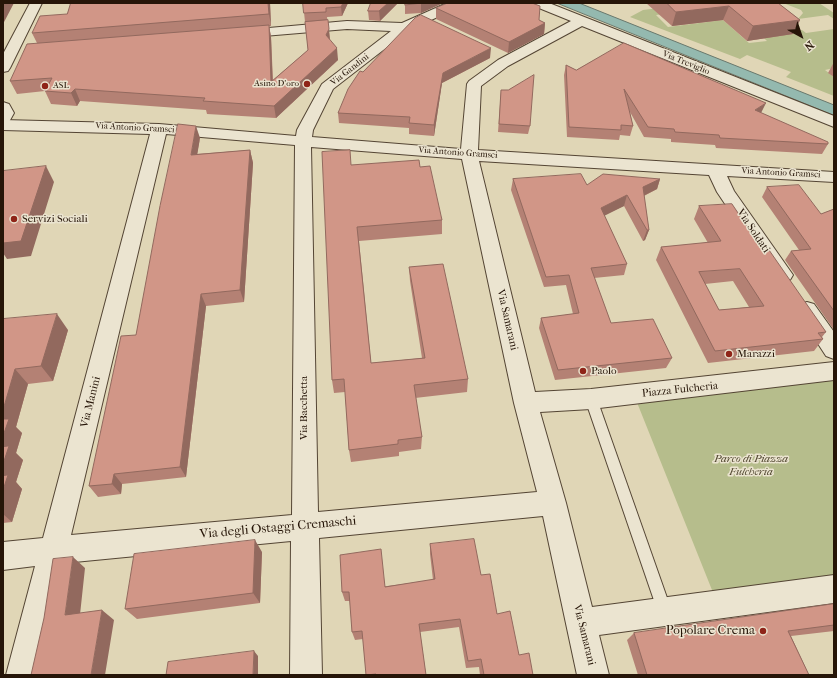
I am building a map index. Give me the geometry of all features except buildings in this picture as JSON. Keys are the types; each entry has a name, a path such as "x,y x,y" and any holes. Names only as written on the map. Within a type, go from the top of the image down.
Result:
{"street":[{"path":"6,66 36,3"},
{"name":"Via Gandini","path":"303,140 305,130 327,87 404,27 458,3"},
{"name":"Via Treviglio","path":"538,3 834,122"},
{"path":"421,20 434,26"},
{"name":"Via Samarani","path":"581,21 508,60 474,84 469,155 526,404 553,503 593,675"},
{"path":"230,35 347,25 404,27"},
{"path":"6,66 27,51"},
{"path":"495,54 508,60"},
{"name":"Via Antonio Gramsci","path":"4,116 82,126 159,129 469,155 834,177"},
{"name":"Via Manini","path":"22,675 159,129"},
{"name":"Via Bacchetta","path":"303,140 306,675"},
{"name":"Via Soldati","path":"714,169 726,192 834,350"},
{"name":"Piazza Fulcheria","path":"526,404 591,399 834,371"},
{"name":"Via degli Ostaggi Cremaschi","path":"3,556 553,503"},
{"path":"580,623 834,589"}],"lane":[{"path":"591,399 665,612"}],"green space":[{"path":"700,3 754,3 656,15 668,27 723,20 749,43 767,41 761,35 802,30 806,33 834,29 834,68 825,70 834,77 834,96 786,77 791,72 747,55 740,59 630,17 643,10"},
{"path":"783,3 819,3 834,13 834,19 828,15 798,19 803,13 801,10"},
{"name":"Parco di Piazza Fulcheria","path":"834,371 834,590 718,605 634,395"}],"water":[{"path":"557,3 579,3 834,105 834,115"}],"place":[{"name":"Asino D'oro","path":"307,84"},
{"name":"ASL","path":"45,86"},
{"name":"Servizi Sociali","path":"14,219"},
{"name":"Marazzi","path":"729,354"},
{"name":"Paolo","path":"583,371"},
{"name":"Popolare Crema","path":"763,631"}]}
